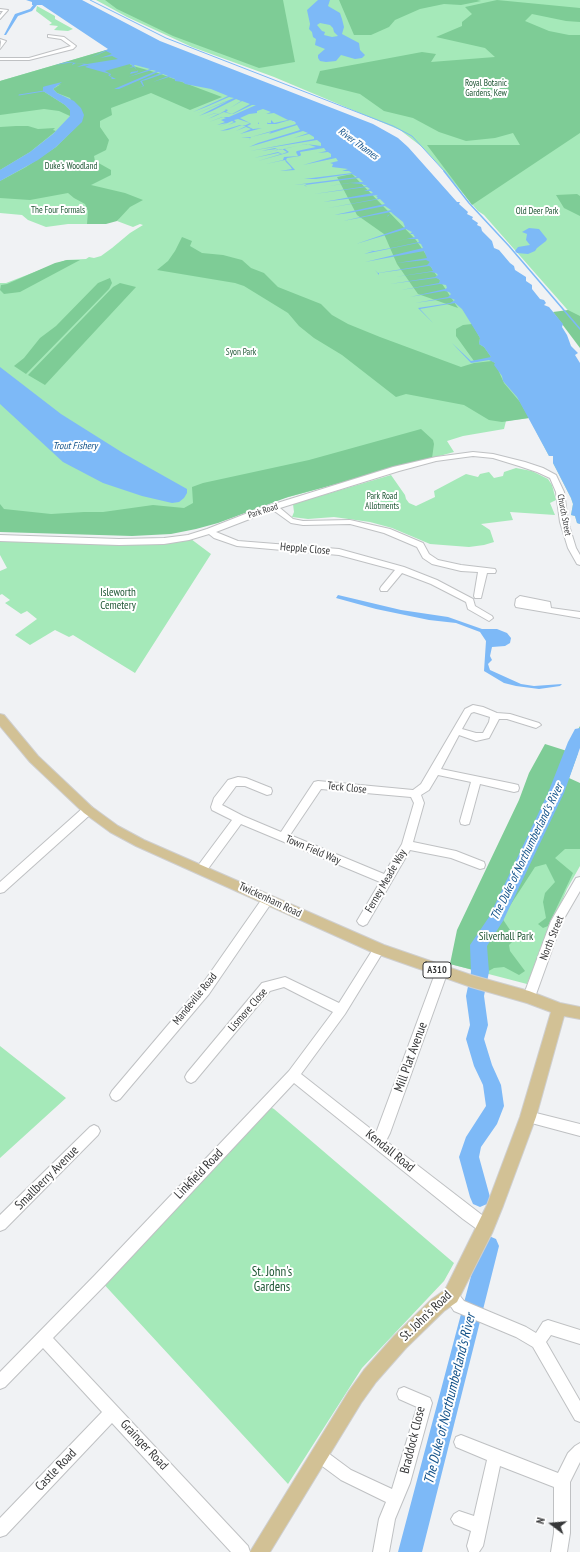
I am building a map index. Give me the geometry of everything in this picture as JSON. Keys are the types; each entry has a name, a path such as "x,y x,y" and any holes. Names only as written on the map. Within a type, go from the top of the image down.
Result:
{"main road":[{"name":"Twickenham Road","path":"0,718 34,759 88,810 114,829 140,843 268,898 379,950 471,981 529,997 559,1009 580,1013"},
{"name":"St. John's Road","path":"259,1552 355,1397 370,1376 400,1342 438,1305 455,1301 486,1226 528,1116 559,1009"}],"street":[{"path":"0,10 6,10 0,18"},
{"path":"0,59 29,59 74,46 62,38 50,36"},
{"path":"0,40 4,41 0,48"},
{"name":"Park Road","path":"0,538 144,542 189,537 210,531 274,507 399,468 456,455 489,455 522,464"},
{"name":"Church Street","path":"522,464 540,470 552,477 556,482 560,492 564,522 572,548 580,562"},
{"path":"274,507 291,521 303,524 350,522 387,531 420,545 426,556 435,562 461,568 488,571 478,596"},
{"name":"Hepple Close","path":"210,531 216,536 237,543 339,552 401,569 434,582 470,601 471,607 489,618"},
{"path":"384,589 401,569"},
{"path":"546,610 580,615"},
{"path":"407,845 419,803 415,794 425,787 468,711 473,708 492,713 495,716 507,716 536,725"},
{"path":"456,731 476,737 486,736 494,722 495,716"},
{"path":"435,771 514,788"},
{"path":"465,821 476,780"},
{"name":"Town Field Way","path":"267,791 246,782 238,781 232,783 218,801 216,808 239,819 387,880"},
{"name":"Teck Close","path":"283,837 318,786 415,794"},
{"path":"0,889 88,810"},
{"path":"201,870 239,819"},
{"name":"Ferney Meade Way","path":"363,921 407,845 452,854 480,865"},
{"name":"North Street","path":"529,997 557,921 580,881"},
{"name":"Mandeville Road","path":"116,1095 205,990 268,898"},
{"name":"Linkfield Road","path":"0,1382 44,1338 293,1075 341,1010 379,950"},
{"name":"Mill Plat Avenue","path":"378,1142 384,1133 442,971"},
{"name":"Lismore Close","path":"191,1078 266,987 277,982 285,982 341,1010"},
{"name":"Kendall Road","path":"293,1075 468,1214 486,1226"},
{"path":"528,1116 580,1130"},
{"name":"Smallberry Avenue","path":"0,1224 94,1131"},
{"path":"455,1301 480,1315 521,1332 538,1342 580,1415"},
{"path":"538,1342 548,1326 580,1337"},
{"name":"Grainger Road","path":"44,1338 242,1552"},
{"name":"Braddock Close","path":"381,1552 387,1519 402,1484 425,1403 404,1394"},
{"name":"Castle Road","path":"0,1529 112,1411"},
{"path":"461,1442 562,1482"},
{"path":"559,1552 562,1533 562,1482 573,1458 580,1450"},
{"path":"319,1455 346,1475 395,1498"},
{"path":"475,1546 495,1456"},
{"path":"459,1519 479,1526"}],"green space":[{"name":"Royal Botanic Gardens, Kew","path":"96,0 580,0 580,324 484,215 478,211 437,163 422,147 400,130 274,77 192,47 127,17"},
{"path":"105,0 283,0 295,62 259,68 173,36 117,9"},
{"path":"339,0 481,1 461,5 444,4 420,9 395,20 389,27 371,35 354,35"},
{"path":"497,0 580,8 580,22 566,21 532,14 525,21 549,31 569,35 580,35 580,133 472,205 427,145 520,145 513,133 495,138 466,141 439,132 413,118 384,111 360,94 316,83 320,71 422,52 436,54 431,62 495,57 485,48 436,37 462,26 462,22 472,14 465,7"},
{"path":"37,6 55,16 55,19 73,29 68,31 54,30 58,26 49,25 52,23 36,11"},
{"name":"Syon Park","path":"110,49 255,100 363,160 547,417 580,524 577,523 575,516 571,515 573,504 553,463 553,456 549,456 529,418 506,421 504,429 463,436 447,441 454,452 171,529 0,529 0,283 6,283 66,260 86,259 89,257 94,258 101,256 130,233 143,225 140,224 133,227 117,221 119,218 87,224 68,224 46,227 28,220 22,215 0,213 0,81"},
{"name":"Duke's Woodland","path":"106,50 133,66 158,73 222,97 190,110 151,93 111,108 112,115 100,121 100,127 109,140 106,150 94,156 95,161 111,170 111,175 91,185 125,193 143,200 130,207 117,221 106,224 87,224 88,211 85,204 68,193 30,200 0,198 0,181 26,167 56,147 81,122 70,98 57,93 53,89 61,84 43,91 65,105 70,110 70,116 59,111 44,109 0,115 0,81"},
{"path":"28,126 38,129 55,128 53,130 56,131 30,152 0,170 0,127"},
{"path":"352,174 416,240 427,256 430,262 429,264 458,308 418,294 397,264 384,234 357,215 337,177"},
{"path":"577,194 580,196 580,216 564,208 556,195"},
{"path":"182,237 192,241 190,246 202,253 223,255 242,260 251,268 264,273 278,287 321,304 332,315 348,324 380,337 461,367 474,363 492,361 495,363 504,383 520,402 529,418 502,422 489,420 464,405 406,394 396,397 342,355 314,338 299,326 288,313 244,286 235,283 157,270 168,261"},
{"path":"67,260 80,260 20,292 4,294 0,290 1,285 7,284 55,263"},
{"path":"110,278 112,283 109,289 26,374 14,366 24,358 40,338 56,326 98,283"},
{"path":"120,283 136,287 45,385 28,375 113,287"},
{"path":"568,310 580,316 580,348 553,312"},
{"path":"472,324 480,338 479,344 484,347 491,357 490,358 474,361 456,336 456,329 463,325"},
{"path":"421,429 433,440 434,444 432,458 288,497 218,523 196,529 171,534 132,536 0,532 0,504 4,509 51,514 103,512 153,505 184,508 193,503 192,487 203,483 309,460"},
{"name":"Park Road Allotments","path":"516,468 532,471 548,479 552,485 556,500 550,503 555,515 510,512 513,520 481,524 490,530 494,542 484,545 469,547 430,544 392,528 370,522 334,517 308,519 292,517 294,512 293,504 391,475 409,503 416,506 435,497 434,491 466,474 478,477 480,474 489,472 494,478 503,476 504,472"},
{"name":"Isleworth Cemetery","path":"191,539 211,554 135,673 73,635 69,637 55,630 30,645 15,635 37,619 27,611 21,614 5,603 10,600 2,594 0,595 0,571 7,568 0,555 0,541 121,545"},
{"name":"Silverhall Park","path":"580,726 580,743 578,745 578,753 569,778 580,783 580,849 565,849 555,858 573,873 548,926 543,928 538,924 546,918 543,902 545,893 555,882 546,864 535,867 502,918 515,939 509,945 510,951 525,971 519,975 504,967 494,968 485,973 450,964 457,930 519,800 529,773 545,744 567,751"},
{"name":"Silverhall Park","path":"542,776 580,793 580,866 567,889 527,984 450,964"},
{"path":"0,1046 66,1098 0,1158"},
{"name":"St. John's Gardens","path":"266,1105 274,1109 454,1263 444,1281 362,1368 288,1484 100,1280"}],"water":[{"name":"River Thames","path":"26,0 82,0 160,41 373,124 398,138 408,147 457,202 460,202 459,204 468,212 467,214 473,217 472,219 478,223 477,225 481,227 482,231 492,241 494,248 499,250 514,266 515,270 526,277 526,281 532,285 532,289 540,299 544,300 546,303 544,305 549,307 563,324 562,327 571,346 578,353 575,355 580,363 580,524 577,523 575,516 571,515 573,504 553,463 553,456 549,456 517,397 503,381 502,376 494,365 495,363 489,360 471,363 452,343 471,361 491,357 484,347 479,344 480,338 462,309 455,303 420,309 433,323 418,308 450,303 455,300 450,298 415,303 448,297 451,294 444,291 410,297 445,289 447,288 446,285 440,284 401,290 439,283 440,280 436,278 390,284 435,277 438,275 431,272 395,277 433,271 429,266 379,273 379,275 375,270 378,273 427,265 430,262 426,260 397,263 427,258 424,251 365,262 423,248 421,244 418,243 364,254 373,251 365,250 375,251 396,247 419,242 418,239 407,239 385,244 415,237 413,234 410,234 412,232 406,229 356,244 405,227 403,222 391,212 343,221 391,210 385,206 334,215 385,204 380,199 328,208 376,199 378,198 376,196 378,195 323,202 373,193 371,191 364,191 370,189 367,187 314,194 367,186 350,183 329,186 348,183 363,182 359,178 307,185 294,185 357,177 352,174 316,179 304,179 352,173 349,171 342,171 348,169 332,167 333,164 330,163 338,161 336,158 303,165 331,157 331,154 328,152 318,153 326,151 324,148 300,152 300,156 287,158 286,160 295,170 280,171 292,169 285,160 266,164 283,160 284,157 298,156 297,151 316,147 308,144 321,146 321,143 317,140 250,151 314,139 314,137 309,134 294,138 308,133 303,131 249,147 300,130 297,125 269,134 271,132 251,137 296,124 295,122 290,120 276,124 267,124 268,122 271,123 271,120 274,123 288,120 274,113 266,114 271,112 263,109 257,111 257,113 249,114 240,118 250,123 238,119 234,120 236,122 228,125 234,122 232,121 219,127 227,123 217,125 225,122 221,120 226,118 223,117 229,117 256,105 252,105 232,114 250,104 242,101 230,108 241,101 236,99 199,116 228,101 195,114 234,98 229,97 193,112 228,96 211,89 175,81 175,79 169,77 153,82 168,76 163,74 142,81 144,86 138,88 143,86 140,81 161,73 158,72 119,89 114,89 156,71 152,70 128,77 150,69 135,65 137,70 134,67 129,68 133,66 130,64 105,71 111,74 110,76 116,79 111,79 112,78 108,75 110,74 85,67 89,65 77,67 84,64 76,63 72,65 73,63 68,63 55,65 67,62 87,64 118,59 112,56 100,58 112,54 106,51 90,58 108,49 42,5 32,5 32,2"},
{"path":"318,0 330,0 328,6 340,13 344,27 342,34 359,43 360,50 365,55 362,58 355,59 341,55 336,61 320,61 318,55 325,49 315,45 316,39 313,37 312,32 309,29 310,24 307,10","holes":["320,23 330,25 334,32 338,36 332,37 324,35 325,32 322,31 317,25"]},
{"path":"131,72 138,72 130,74"},
{"path":"62,82 53,89 57,93 74,101 81,108 84,115 82,122 56,147 38,160 0,181 0,170 30,152 53,134 70,116 70,110 65,105 43,91 43,87"},
{"path":"225,109 228,110 226,112 232,114 224,112 208,119 226,110"},
{"path":"251,124 247,126 253,129 262,128 240,134 251,129 246,127 236,131 246,126 242,125"},
{"path":"240,125 242,125 228,130 220,131"},
{"path":"286,148 285,149 289,152 287,153 258,161 281,154 278,153 254,158 278,152 282,154 287,152 282,149"},
{"path":"529,228 539,229 547,239 535,251 528,254 517,253 515,251 518,247 530,245 526,240 527,234 522,232"},
{"name":"Trout Fishery","path":"0,367 61,414 123,453 187,489 187,493 184,498 179,502 172,503 142,496 103,483 63,462 0,404"},
{"path":"338,595 401,610 448,617 482,629 497,629 507,633 511,638 510,643 505,646 492,647 490,656 492,660 488,664 490,670 521,684 534,686 562,684 560,686 539,689 504,683 484,671 486,641 480,632 456,623 429,620 376,609 336,598"}],"waterway":[{"path":"90,0 166,38 393,126 412,136 445,172"},
{"path":"5,34 16,15 31,10 35,5"},
{"path":"19,95 44,91"},
{"path":"444,171 469,203 509,246 580,329"},
{"name":"The Duke of Northumberland's River","path":"480,1197 469,1157 473,1143 490,1118 495,1106 492,1085 483,1066 475,1039 479,1025 475,996 480,972 478,945 495,921 556,793 575,742 580,733"},
{"name":"The Duke of Northumberland's River","path":"410,1552 489,1246"}],"park label":[{"name":"The Four Formals","path":"58,210"},
{"name":"Old Deer Park","path":"537,211"}]}
